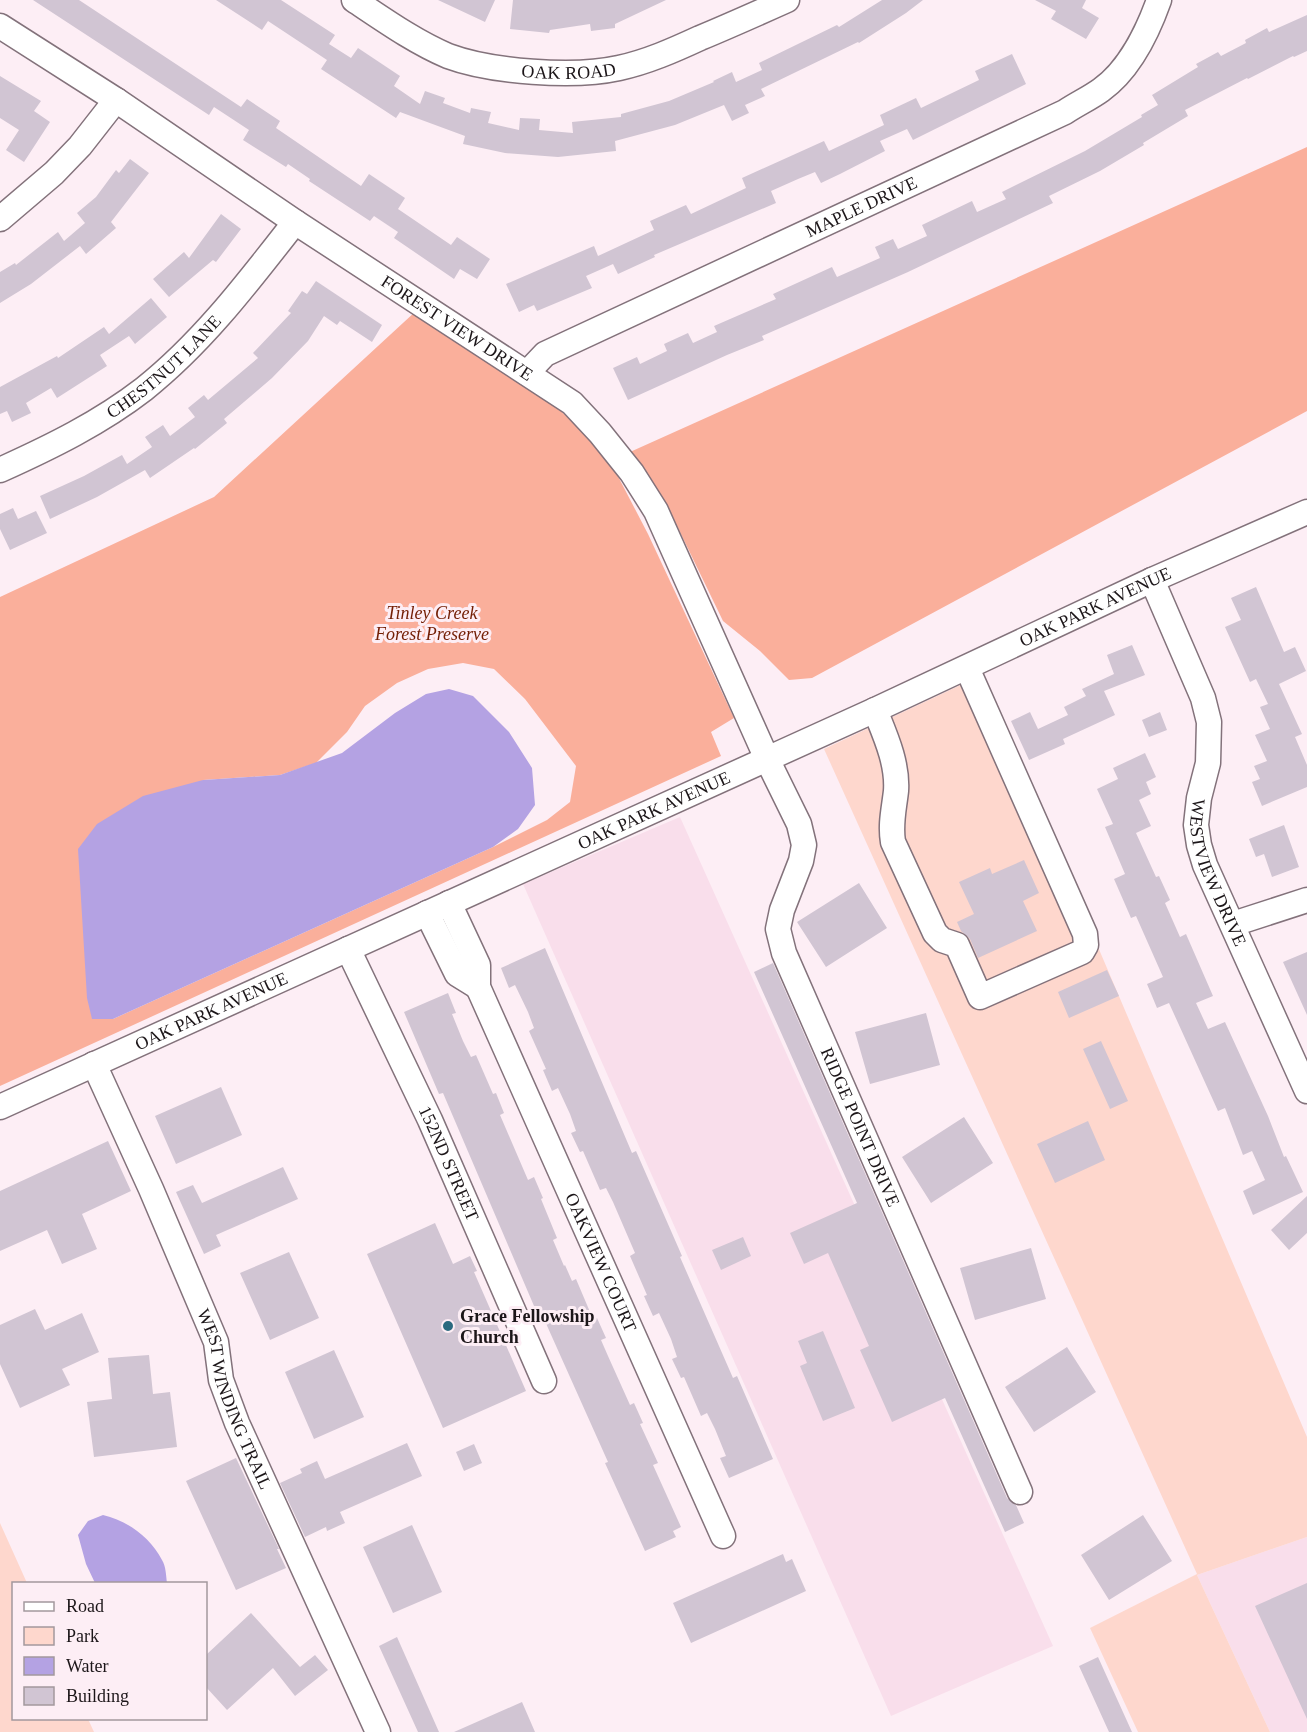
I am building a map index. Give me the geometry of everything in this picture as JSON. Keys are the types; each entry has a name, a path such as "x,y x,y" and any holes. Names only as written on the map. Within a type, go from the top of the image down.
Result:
{"street":[{"name":"OAK ROAD","path":"354,0 420,42 449,56 485,66 567,73 618,69 663,54 787,0"},
{"name":"MAPLE DRIVE","path":"527,373 545,354 1065,112 1103,89 1129,60 1148,30 1160,0"},
{"name":"FOREST VIEW DRIVE","path":"0,26 116,100 295,222 572,403 632,473 656,511 767,759"},
{"path":"0,219 54,173 80,146 116,100"},
{"name":"CHESTNUT LANE","path":"0,470 75,434 144,388 231,304 295,222"},
{"name":"OAK PARK AVENUE","path":"0,1107 967,668 1152,580 1307,512"},
{"name":"WESTVIEW DRIVE","path":"1152,580 1203,698 1209,722 1208,764 1199,798 1196,825 1205,865 1307,1091"},
{"path":"874,710 887,741 895,772 893,842 935,933 942,940 957,945 980,997 1082,952 1086,945 1085,934 967,668"},
{"name":"RIDGE POINT DRIVE","path":"767,759 799,824 804,845 801,861 782,910 778,929 784,953 1020,1492"},
{"path":"1233,924 1307,900"},
{"name":"OAKVIEW COURT","path":"438,908 457,974 478,987 723,1536"},
{"name":"152ND STREET","path":"348,949 430,1120 544,1381"},
{"name":"WEST WINDING TRAIL","path":"94,1064 151,1189 216,1342 221,1380 237,1423 378,1732"}],"shaded area":[{"path":"680,817 1053,1646 891,1716 523,884"},
{"path":"1307,1537 1307,1732 1270,1732 1197,1575"}],"green space":[{"path":"1307,147 1307,411 812,678 789,680 760,651 723,621 678,528 630,452"},
{"name":"Tinley Creek Forest Preserve","path":"416,311 554,405 583,431 610,461 648,534 734,718 711,732 721,756 0,1086 0,597 214,497","holes":["463,663 494,669 525,699 576,766 570,802 547,820 493,847 113,1019 203,780 280,775 316,763 347,732 365,706 397,683 428,669"]},
{"path":"982,675 1307,1437 1307,1537 1197,1575 1270,1732 1138,1732 1090,1628 1197,1574 824,749"},
{"path":"0,1523 27,1582 12,1582 12,1720 88,1720 94,1732 0,1732"}],"water":[{"path":"449,689 473,696 509,732 532,768 535,805 518,829 493,847 113,1019 92,1019 87,998 78,849 97,824 143,796 203,780 280,775 342,753 395,713 426,694"},
{"path":"103,1515 121,1521 145,1537 163,1562 167,1582 95,1582 86,1564 78,1535 88,1521"}],"building":[{"path":"33,0 79,0 241,107 247,99 280,121 276,128 361,186 369,174 405,198 398,209 451,245 457,237 490,259 477,279 460,269 454,279 394,238 398,232 374,216 370,221 309,181 310,179 288,164 286,167 243,140 249,130 214,107 209,115"},
{"path":"216,0 281,0 335,35 329,44 351,58 358,48 400,76 394,86 420,104 425,91 445,98 443,103 470,113 471,108 491,112 488,123 519,130 520,118 540,119 539,130 573,133 572,122 621,117 621,114 669,101 732,72 736,82 762,70 759,63 837,25 839,27 882,0 923,0 859,43 761,89 765,96 745,105 749,113 732,121 724,105 675,125 615,141 616,151 558,157 505,153 463,144 465,136 400,112 396,118 321,69 327,60 268,21 262,30"},
{"path":"438,0 495,0 485,22"},
{"path":"513,0 666,0 615,24 615,28 591,31 590,24 550,30 549,33 510,29"},
{"path":"1035,0 1086,0 1082,8 1099,18 1086,39 1051,19 1056,11"},
{"path":"1307,15 1307,51 1247,78 1185,110 1188,116 1143,143 1144,145 1100,171 1049,196 1053,203 908,272 762,336 764,340 628,400 613,368 637,357 640,364 667,351 664,344 688,333 693,343 717,332 714,326 776,299 773,294 832,267 837,277 880,258 875,247 893,239 898,249 927,236 922,225 972,201 977,212 1006,199 1002,192 1085,151 1142,117 1141,115 1158,105 1152,95 1198,67 1196,64 1218,52 1221,56 1246,43 1245,40 1267,28 1269,32"},
{"path":"1012,54 1026,84 913,140 907,129 880,141 885,151 821,183 815,172 771,191 776,203 654,255 655,257 618,274 613,264 586,276 592,288 537,311 534,305 519,312 506,284 594,246 598,256 654,230 650,221 686,205 691,214 746,188 742,178 824,141 829,151 884,125 880,115 916,98 921,108 979,80 975,71"},
{"path":"0,76 41,101 34,111 50,122 24,162 6,150 19,130 0,118"},
{"path":"130,159 149,173 111,222 116,228 86,254 80,246 31,284 0,303 0,272 15,263 16,265 58,232 64,241 85,223 77,213 96,197 116,170 119,173"},
{"path":"221,214 241,229 216,262 213,260 169,297 153,279 184,252 189,258"},
{"path":"316,281 382,325 372,342 340,321 337,325 324,316 308,341 272,378 224,419 227,423 195,449 150,478 145,470 97,497 50,519 40,496 122,455 127,464 152,447 145,437 163,425 170,436 195,417 188,408 204,395 208,400 258,358 253,353 291,313 288,311 302,291 307,294"},
{"path":"151,298 167,317 135,344 129,336 100,355 107,366 57,398 51,388 26,403 31,413 12,422 7,411 0,414 0,387 57,356 58,358 104,327 109,334"},
{"path":"13,508 18,519 36,511 47,533 10,550 0,529 0,514"},
{"path":"1256,587 1284,652 1295,647 1306,671 1279,684 1302,734 1295,737 1307,765 1307,787 1262,806 1252,782 1260,779 1254,766 1267,761 1255,735 1270,729 1260,707 1268,704 1256,679 1250,682 1225,627 1241,620 1231,598"},
{"path":"1132,645 1145,675 1104,691 1115,715 1063,739 1065,744 1029,760 1011,721 1030,712 1038,729 1068,715 1064,707 1086,696 1082,689 1114,674 1107,655"},
{"path":"1160,712 1167,730 1149,737 1142,720"},
{"path":"1145,753 1156,777 1146,782 1151,794 1139,800 1151,826 1136,833 1156,877 1159,876 1170,900 1165,903 1180,937 1186,934 1213,996 1196,1003 1208,1029 1225,1022 1284,1157 1286,1156 1303,1192 1253,1215 1243,1191 1265,1180 1252,1151 1243,1155 1225,1108 1218,1111 1169,1003 1157,1008 1147,984 1163,977 1136,916 1131,918 1114,879 1125,874 1105,827 1113,824 1097,789 1118,779 1113,768"},
{"path":"1284,825 1299,867 1272,877 1264,854 1256,857 1249,839"},
{"path":"1024,860 1039,893 1023,901 1037,931 978,958 970,939 961,931 957,922 974,914 959,882 990,868 992,874"},
{"path":"859,883 887,928 826,967 797,922"},
{"path":"545,948 632,1153 636,1151 733,1378 737,1376 773,1459 729,1478 720,1458 726,1456 715,1429 707,1413 701,1416 684,1377 681,1378 672,1359 677,1357 671,1339 659,1313 653,1316 644,1296 647,1295 630,1256 635,1253 613,1202 606,1188 600,1190 583,1151 580,1152 571,1133 576,1131 570,1114 558,1088 552,1091 543,1070 546,1069 529,1031 534,1028 528,1012 515,985 509,988 501,968"},
{"path":"1307,952 1307,1015 1283,962"},
{"path":"773,963 1007,1498 1016,1505 1024,1523 1005,1532 945,1398 892,1422 860,1350 869,1346 828,1253 804,1264 790,1233 857,1203 754,972"},
{"path":"1107,970 1119,996 1069,1018 1058,992"},
{"path":"448,993 456,1013 452,1014 463,1041 471,1057 476,1055 493,1094 496,1093 504,1113 500,1115 528,1180 534,1177 543,1198 541,1199 557,1238 553,1240 564,1266 572,1281 576,1279 593,1319 597,1318 606,1338 601,1340 630,1405 634,1403 643,1423 640,1424 658,1463 653,1465 681,1527 673,1531 676,1537 645,1551 605,1463 608,1462 544,1319 540,1320 443,1093 439,1094 404,1012"},
{"path":"926,1013 940,1065 870,1084 855,1032"},
{"path":"1101,1041 1128,1101 1110,1109 1083,1049"},
{"path":"221,1087 242,1135 176,1164 155,1116"},
{"path":"964,1117 993,1163 931,1203 902,1157"},
{"path":"1088,1121 1105,1160 1055,1183 1037,1144"},
{"path":"108,1141 131,1191 82,1214 97,1249 62,1264 47,1230 0,1251 0,1191"},
{"path":"283,1167 298,1199 216,1235 221,1246 204,1254 176,1192 193,1185 202,1203"},
{"path":"1307,1196 1307,1233 1289,1250 1271,1230"},
{"name":"Grace Fellowship Church","path":"435,1223 453,1264 470,1256 477,1271 474,1272 526,1391 443,1428 367,1254"},
{"path":"743,1237 751,1256 721,1270 712,1250"},
{"path":"1031,1248 1046,1299 975,1320 960,1268"},
{"path":"289,1252 319,1318 270,1340 240,1273"},
{"path":"35,1309 45,1330 82,1313 99,1352 62,1369 70,1385 20,1408 0,1364 0,1325"},
{"path":"823,1331 855,1408 823,1421 800,1366 807,1363 798,1341"},
{"path":"1067,1347 1096,1392 1034,1432 1005,1387"},
{"path":"334,1350 364,1417 314,1439 285,1372"},
{"path":"149,1355 153,1394 170,1392 177,1447 94,1457 87,1402 112,1399 108,1358"},
{"path":"407,1443 422,1476 340,1512 345,1523 327,1531 326,1527 305,1537 280,1483 302,1473 300,1469 317,1461 325,1479"},
{"path":"474,1444 482,1463 464,1471 456,1452"},
{"path":"236,1458 286,1568 236,1590 186,1481"},
{"path":"1143,1515 1172,1561 1109,1600 1081,1555"},
{"path":"412,1525 442,1592 393,1613 363,1547"},
{"path":"783,1554 786,1562 792,1559 806,1591 691,1643 673,1603"},
{"path":"1307,1583 1307,1719 1255,1606"},
{"path":"251,1613 300,1667 315,1655 328,1670 295,1696 273,1668 227,1710 207,1688 207,1654"},
{"path":"397,1637 439,1732 418,1732 379,1646"},
{"path":"1098,1657 1132,1732 1109,1732 1079,1666"},
{"path":"522,1702 535,1732 454,1732"}],"place":[{"name":"Grace Fellowship Church","path":"448,1326"}]}
